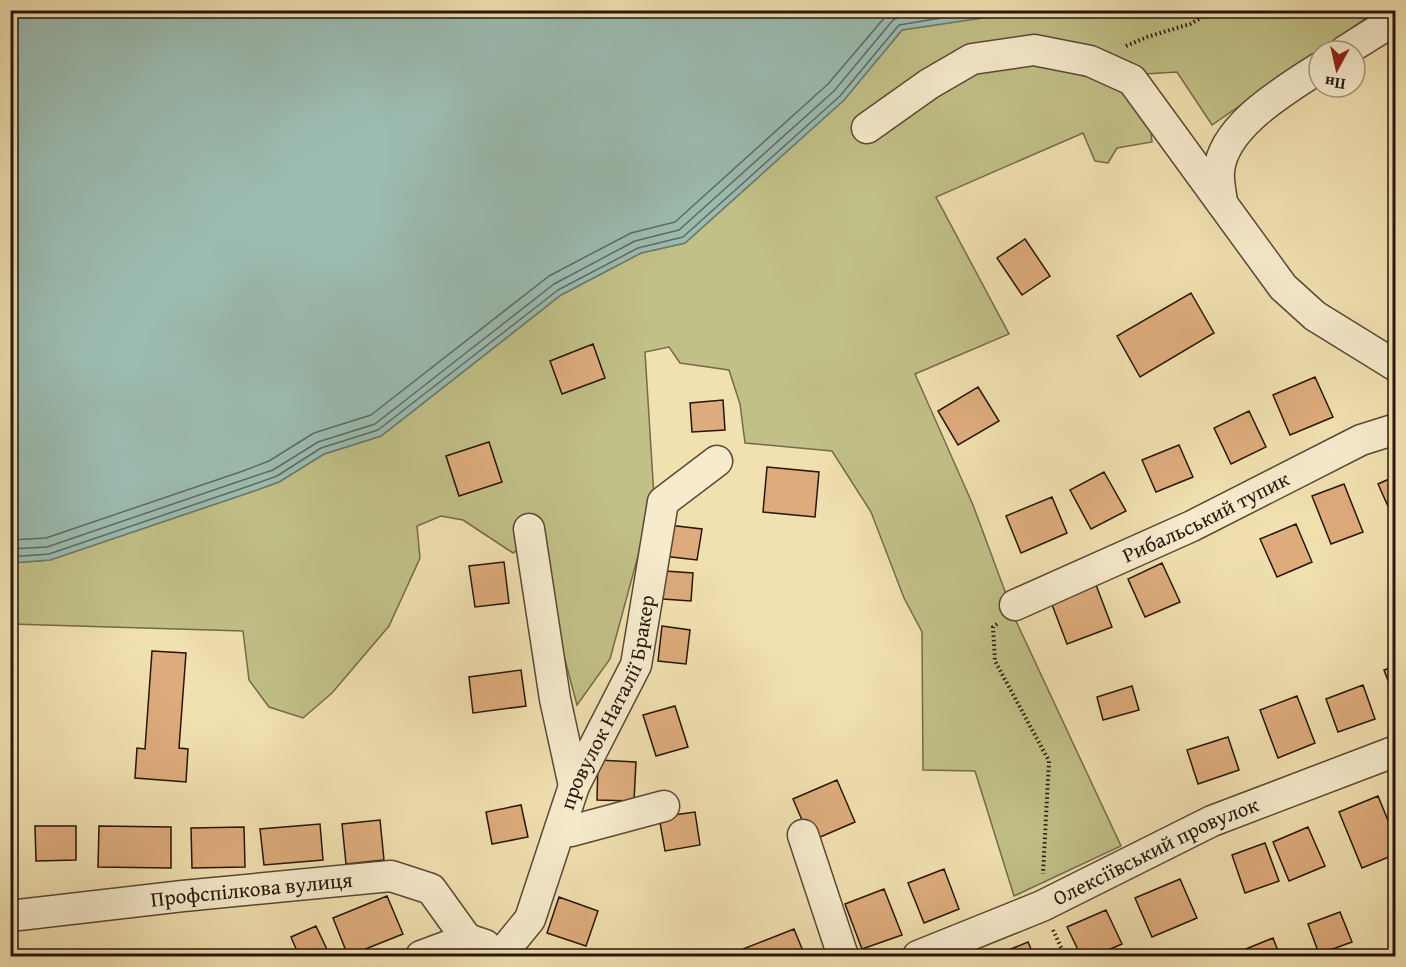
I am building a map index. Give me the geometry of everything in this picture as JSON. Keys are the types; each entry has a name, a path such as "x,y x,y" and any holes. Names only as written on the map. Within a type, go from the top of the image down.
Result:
{"street":[{"path":"1364,39 1395,19"},
{"path":"867,128 929,84 972,59 1034,50 1090,61 1132,80 1283,287 1315,316 1395,366"},
{"path":"1222,203 1219,171 1227,143 1249,118 1307,77"},
{"name":"Рибальський тупик","path":"1015,605 1192,526 1361,440 1395,429"},
{"name":"провулок Наталії Бракер","path":"505,954 530,919 574,786 636,665 663,502 717,461"},
{"path":"529,528 555,699 574,786"},
{"name":"Олексіївський провулок","path":"918,957 1042,906 1212,821 1395,751"},
{"path":"560,829 571,831 664,807"},
{"path":"803,836 843,957"},
{"name":"Профспілкова вулиця","path":"10,916 183,896 391,876 431,889 467,939"},
{"path":"420,957 467,939 505,954"}],"path":[{"path":"1132,80 1124,47 1147,37 1190,24 1215,10"},
{"path":"1015,605 993,627 995,661 1049,761 1042,906 1065,957"}],"shaded area":[{"path":"1030,10 1376,11 1336,39 1307,39 1307,59 1212,125 1177,72 1144,74 1152,142 1117,148 1108,163 1095,161 1083,133 936,197 1009,334 915,374 973,505 1016,621 1121,846 1014,896 975,771 923,770 922,632 904,598 871,512 832,451 745,443 740,404 729,370 680,363 669,347 645,352 654,497 610,659 577,705 533,540 513,553 463,520 441,516 417,526 420,558 389,626 332,693 303,718 269,707 249,680 243,631 11,624 11,563 50,560 251,492 279,482 324,454 381,436 561,295 641,253 685,243 844,100 902,30"}],"water":[{"path":"11,10 1030,11 902,30 844,100 685,243 641,253 561,295 381,436 324,454 279,482 251,492 50,560 11,563"}],"building":[{"path":"1025,239 1050,276 1022,295 997,258"},
{"path":"1191,293 1214,333 1140,377 1117,336"},
{"path":"593,344 605,378 562,394 550,361"},
{"path":"1315,377 1333,417 1290,435 1273,395"},
{"path":"978,387 999,421 958,445 938,411"},
{"path":"723,400 725,430 692,432 690,403"},
{"path":"1249,411 1266,447 1231,464 1214,428"},
{"path":"489,442 502,482 459,496 446,456"},
{"path":"1179,445 1193,477 1156,492 1142,460"},
{"path":"767,467 819,472 815,517 763,512"},
{"path":"1104,472 1126,511 1091,529 1070,490"},
{"path":"1396,476 1396,524 1378,484"},
{"path":"1344,484 1363,532 1331,544 1312,496"},
{"path":"1052,497 1067,533 1021,553 1006,516"},
{"path":"1296,524 1312,562 1277,577 1260,539"},
{"path":"668,525 702,529 697,560 663,556"},
{"path":"504,562 509,603 475,607 469,566"},
{"path":"1162,563 1180,602 1145,617 1128,579"},
{"path":"665,571 693,573 691,601 663,599"},
{"path":"1096,585 1112,627 1067,644 1051,602"},
{"path":"662,626 690,630 686,664 658,661"},
{"path":"152,651 186,653 179,748 188,749 186,782 135,778 137,748 145,749"},
{"path":"1396,666 1396,702 1384,670"},
{"path":"521,670 526,706 473,713 469,677"},
{"path":"1363,685 1375,719 1338,732 1326,699"},
{"path":"1132,686 1139,710 1103,720 1097,697"},
{"path":"1297,696 1315,743 1278,758 1260,710"},
{"path":"675,706 688,747 656,756 643,715"},
{"path":"1228,737 1239,770 1198,784 1187,750"},
{"path":"598,760 636,762 634,801 597,800"},
{"path":"837,780 855,822 811,841 793,799"},
{"path":"1378,796 1396,840 1396,854 1362,868 1339,812"},
{"path":"521,805 528,837 492,844 486,812"},
{"path":"695,812 700,845 665,851 659,817"},
{"path":"380,820 384,860 346,864 342,824"},
{"path":"320,824 323,860 264,865 260,829"},
{"path":"35,826 76,826 76,860 36,861"},
{"path":"99,826 171,827 171,868 98,867"},
{"path":"244,827 245,867 192,868 191,828"},
{"path":"1308,827 1325,866 1289,881 1273,842"},
{"path":"1265,843 1279,881 1245,893 1232,855"},
{"path":"944,869 959,909 924,923 908,883"},
{"path":"1180,879 1197,918 1152,937 1135,898"},
{"path":"884,889 902,935 862,949 845,904"},
{"path":"387,896 403,934 348,956 333,918"},
{"path":"559,897 598,911 586,946 547,933"},
{"path":"1106,910 1122,944 1094,956 1081,956 1067,927"},
{"path":"1340,912 1352,942 1319,954 1308,924"},
{"path":"316,926 330,956 299,956 291,937"},
{"path":"794,929 805,956 740,956 738,951"},
{"path":"1273,938 1280,956 1243,956 1241,951"},
{"path":"1028,942 1034,956 1000,956 999,954"}]}
